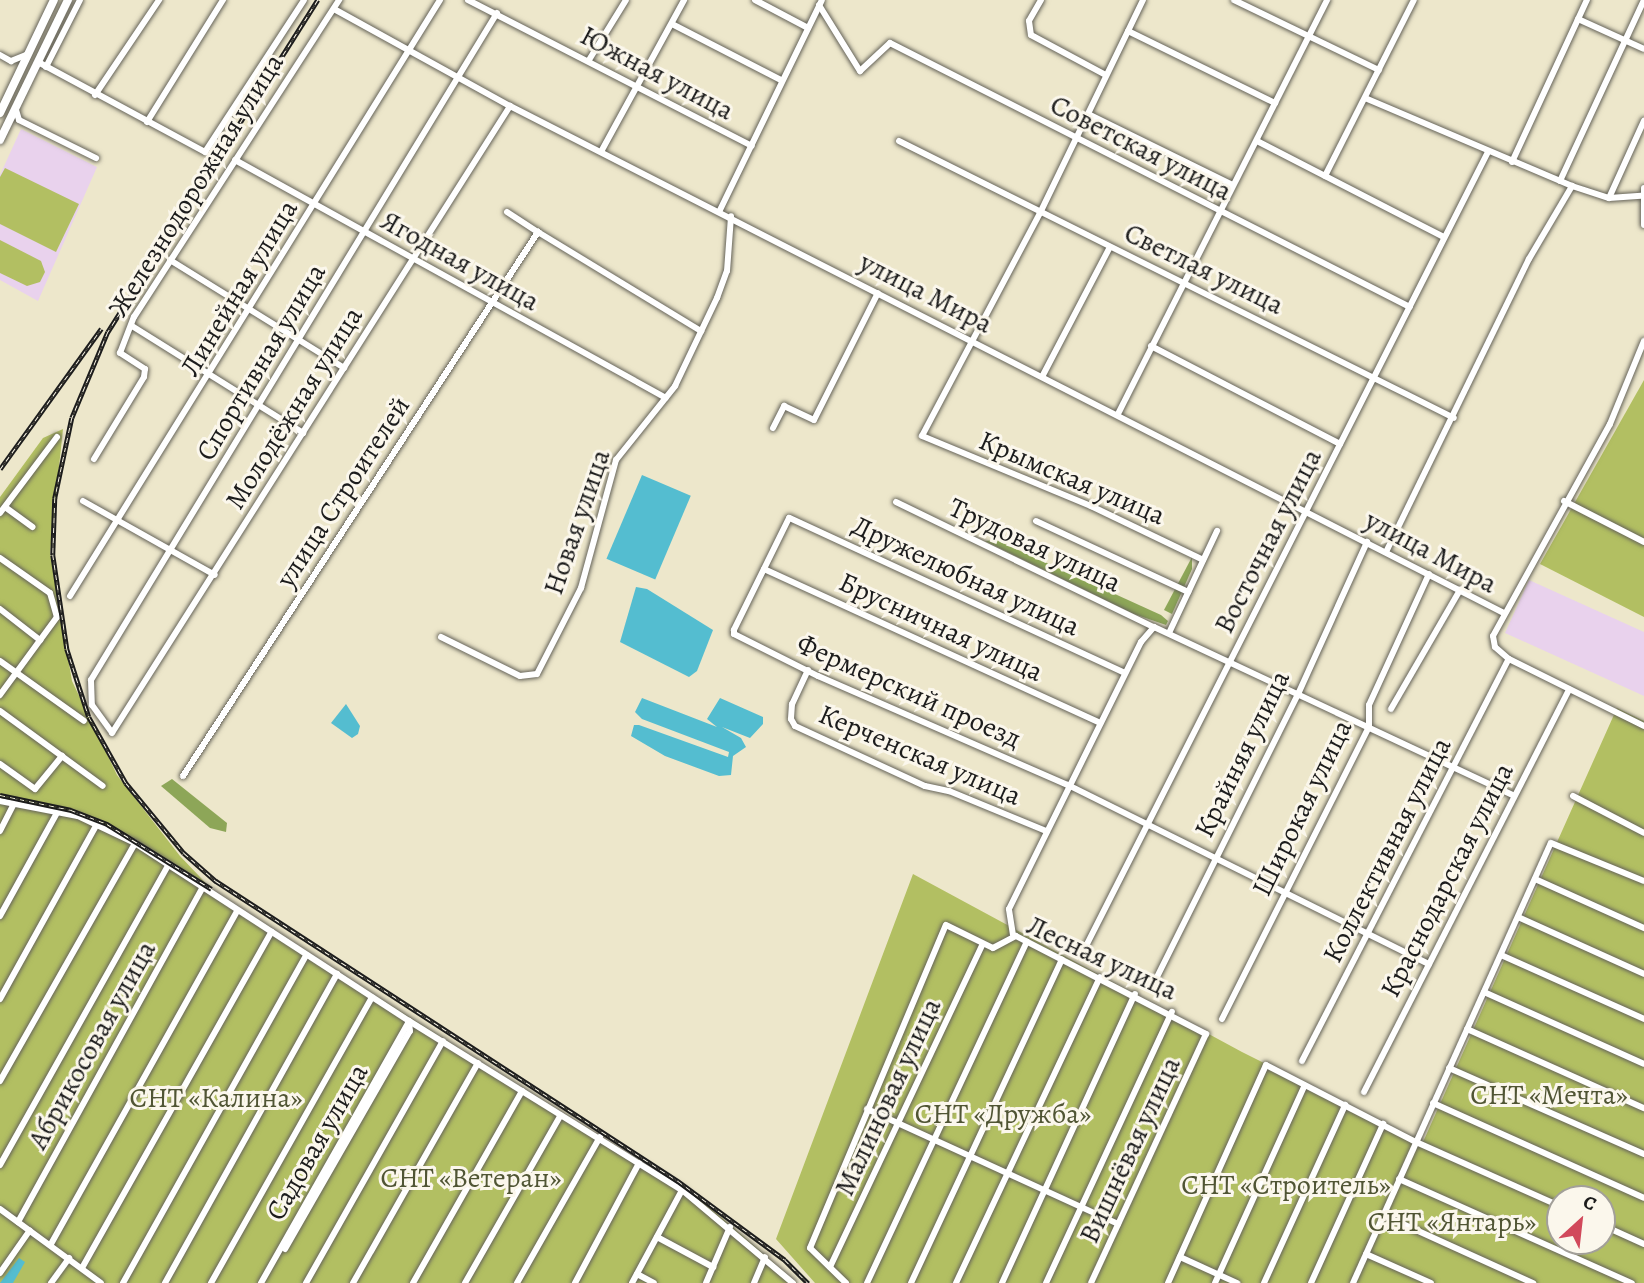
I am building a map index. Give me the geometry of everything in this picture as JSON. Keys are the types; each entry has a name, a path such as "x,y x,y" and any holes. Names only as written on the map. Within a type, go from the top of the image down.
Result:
{"main road":[{"path":"0,113 54,0"},
{"path":"0,140 15,108 42,65 68,0"}],"street":[{"path":"80,0 42,65 205,152 304,0"},
{"path":"95,95 159,0"},
{"path":"147,122 223,0"},
{"name":"Железнодорожная улица","path":"94,459 144,377 145,369 120,353 132,326 170,260 339,0"},
{"name":"Линейная улица","path":"71,596 212,374 440,0"},
{"name":"Южная улица","path":"468,0 638,85 752,146"},
{"path":"589,60 626,0"},
{"path":"602,150 684,0"},
{"path":"755,0 808,28"},
{"path":"1041,0 1029,21 1031,35 1106,75"},
{"path":"972,339 1040,213 1143,0"},
{"path":"1234,0 1379,70"},
{"path":"1118,414 1327,0"},
{"path":"1325,176 1415,0"},
{"path":"1512,162 1587,0"},
{"path":"1560,181 1644,0"},
{"path":"720,210 781,80 821,3"},
{"name":"Советская улица","path":"821,3 860,71 890,43 1410,307"},
{"name":"улица Мира","path":"334,9 510,106 720,210 1502,612"},
{"name":"Спортивная улица","path":"112,733 99,719 89,685 497,13"},
{"path":"1578,19 1644,49"},
{"path":"671,24 781,80"},
{"path":"1128,31 1275,103"},
{"path":"11,61 30,51"},
{"path":"0,55 11,61"},
{"path":"11,61 15,83"},
{"path":"1365,98 1572,186 1609,198 1641,196"},
{"name":"Молодёжная улица","path":"112,733 215,575 510,106"},
{"path":"15,108 19,120 96,158"},
{"name":"Советская улица","path":"1088,114 1233,185"},
{"path":"8,124 19,120"},
{"path":"1609,198 1644,121"},
{"name":"Светлая улица","path":"899,141 1040,213 1375,376 1454,418"},
{"path":"1256,141 1444,237"},
{"name":"Восточная улица","path":"1085,948 1488,152"},
{"name":"Ягодная улица","path":"235,160 412,261 666,397"},
{"path":"1386,552 1530,259 1572,186"},
{"path":"1644,188 1641,196 1644,225"},
{"path":"507,212 701,331"},
{"name":"Новая улица","path":"441,637 520,676 537,674 581,588 616,460 666,397 701,331 727,271 731,216"},
{"name":"улица Строителей","path":"183,776 538,232"},
{"path":"1043,375 1110,247"},
{"path":"170,260 344,368"},
{"path":"773,428 784,406 814,420 878,293"},
{"path":"132,326 303,433"},
{"name":"Крымская улица","path":"972,339 922,436 1102,510 1203,560"},
{"path":"1644,341 1610,424 1502,612 1493,642 1509,659 1644,726"},
{"path":"1151,346 1340,444"},
{"path":"33,527 2,510 57,437"},
{"path":"83,501 215,575"},
{"path":"1564,501 1644,542"},
{"name":"Трудовая улица","path":"896,502 1166,632"},
{"name":"Дружелюбная улица","path":"764,569 789,518 1125,673"},
{"path":"1036,521 1188,592"},
{"path":"1217,531 1166,632 1299,692 1513,795"},
{"name":"Крайняя улица","path":"1154,984 1299,692 1367,542"},
{"path":"0,558 50,593 57,617 0,695"},
{"name":"Фермерский проезд","path":"764,569 734,634 808,670 1068,785 1366,936 1429,964"},
{"name":"Брусничная улица","path":"764,569 1100,723"},
{"name":"Широкая улица","path":"1222,1019 1369,727 1369,705 1429,574"},
{"name":"Широкая улица","path":"1391,709 1460,590"},
{"path":"0,609 40,640"},
{"path":"1013,935 1009,909 1125,673 1147,631 1154,626"},
{"name":"Коллективная улица","path":"1302,1061 1509,659"},
{"path":"0,661 84,721"},
{"name":"Керченская улица","path":"808,670 792,704 790,719 795,726 925,786 949,791 1046,831"},
{"name":"Краснодарская улица","path":"1364,1091 1569,689"},
{"path":"0,711 103,786"},
{"path":"0,764 35,789 62,756"},
{"path":"1573,796 1644,832"},
{"path":"0,801 58,811 97,824 135,843 409,1021 682,1190 730,1227 793,1283"},
{"path":"0,831 15,802"},
{"path":"0,916 58,811"},
{"path":"0,999 97,824"},
{"path":"0,1081 135,843"},
{"path":"1353,1283 1551,843 1644,881"},
{"path":"0,1165 169,864"},
{"path":"1535,879 1644,928"},
{"name":"Абрикосовая улица","path":"18,1222 202,889"},
{"path":"51,1244 237,911"},
{"path":"1518,917 1644,974"},
{"name":"Лесная улица","path":"867,1109 944,925 983,944 1000,948 1013,935 1135,993 1206,1034"},
{"path":"82,1268 271,932"},
{"path":"867,1283 1027,942"},
{"name":"Малиновая улица","path":"831,1267 983,944"},
{"path":"123,1283 306,954"},
{"path":"1501,955 1644,1019"},
{"path":"911,1283 1062,959"},
{"path":"165,1283 337,974"},
{"path":"956,1283 1100,977"},
{"path":"1484,992 1644,1064"},
{"path":"1002,1283 1135,993"},
{"path":"211,1283 372,997"},
{"path":"1046,1283 1172,1012"},
{"name":"Садовая улица","path":"263,1283 409,1021"},
{"path":"1467,1029 1644,1108"},
{"name":"Вишнёвая улица","path":"1091,1283 1206,1034"},
{"path":"306,1283 443,1041"},
{"path":"353,1283 478,1063"},
{"path":"1167,1283 1266,1065 1416,1142 1546,1200"},
{"path":"1449,1068 1644,1154"},
{"path":"1215,1283 1305,1085"},
{"path":"413,1283 522,1091"},
{"path":"1433,1103 1644,1198"},
{"path":"1264,1283 1345,1105"},
{"path":"846,1283 810,1248 867,1109 1118,1224"},
{"path":"465,1283 561,1115"},
{"path":"1311,1283 1383,1124"},
{"path":"517,1283 600,1137"},
{"path":"575,1283 639,1163"},
{"path":"1399,1180 1632,1283"},
{"path":"632,1283 682,1190"},
{"path":"0,1209 102,1283"},
{"path":"1383,1215 1533,1283"},
{"path":"706,1283 730,1227"},
{"path":"0,1273 30,1230"},
{"path":"1616,1231 1644,1244"},
{"path":"657,1237 713,1267"},
{"path":"1366,1254 1431,1283"},
{"path":"754,1283 765,1257"},
{"path":"1180,1257 1237,1283"},
{"path":"51,1283 69,1258"},
{"path":"637,1274 654,1283"}],"shaded area":[{"path":"21,129 97,167 38,301 0,280 0,175"},
{"path":"1529,580 1644,632 1644,696 1505,633"}],"green space":[{"path":"5,168 79,204 56,252 0,224 0,177"},
{"path":"0,240 41,261 45,272 40,282 27,286 0,273"},
{"path":"1644,380 1644,617 1540,564"},
{"path":"63,429 50,553 72,681 117,775 180,856 219,897 706,1204 797,1283 0,1283 0,497 43,438"},
{"path":"996,540 1161,615 1168,621 1166,625 1134,614 985,541"},
{"path":"1192,557 1192,569 1172,614 1164,610"},
{"path":"1617,708 1644,721 1644,1283 815,1283 776,1239 913,874 1242,1052 1423,1142"},
{"path":"172,779 227,823 226,832 210,828 161,786"}],"water":[{"path":"642,475 691,496 655,579 606,559"},
{"path":"636,587 647,589 713,630 697,671 689,677 620,642"},
{"path":"642,698 717,727 707,719 720,698 763,717 763,724 750,738 722,727 741,738 746,747 733,756 731,775 719,776 665,756 631,736 634,725 639,725 728,757 729,752 642,719 635,712"},
{"path":"346,704 360,726 358,734 352,738 331,723"},
{"path":"19,1258 25,1262 13,1283 0,1283"}],"railway":[{"path":"318,0 108,332 72,418 55,498 53,555 67,649 89,717 126,783 184,853 216,881 678,1181 785,1260 808,1283"},
{"path":"0,469 101,329"},
{"path":"0,795 71,810 107,824 212,889"}],"park label":[{"name":"СНТ «Мечта»","path":"1549,1095"},
{"name":"СНТ «Калина»","path":"216,1098"},
{"name":"СНТ «Дружба»","path":"1003,1114"},
{"name":"СНТ «Ветеран»","path":"471,1178"},
{"name":"СНТ «Строитель»","path":"1286,1185"},
{"name":"СНТ «Янтарь»","path":"1452,1222"}]}
